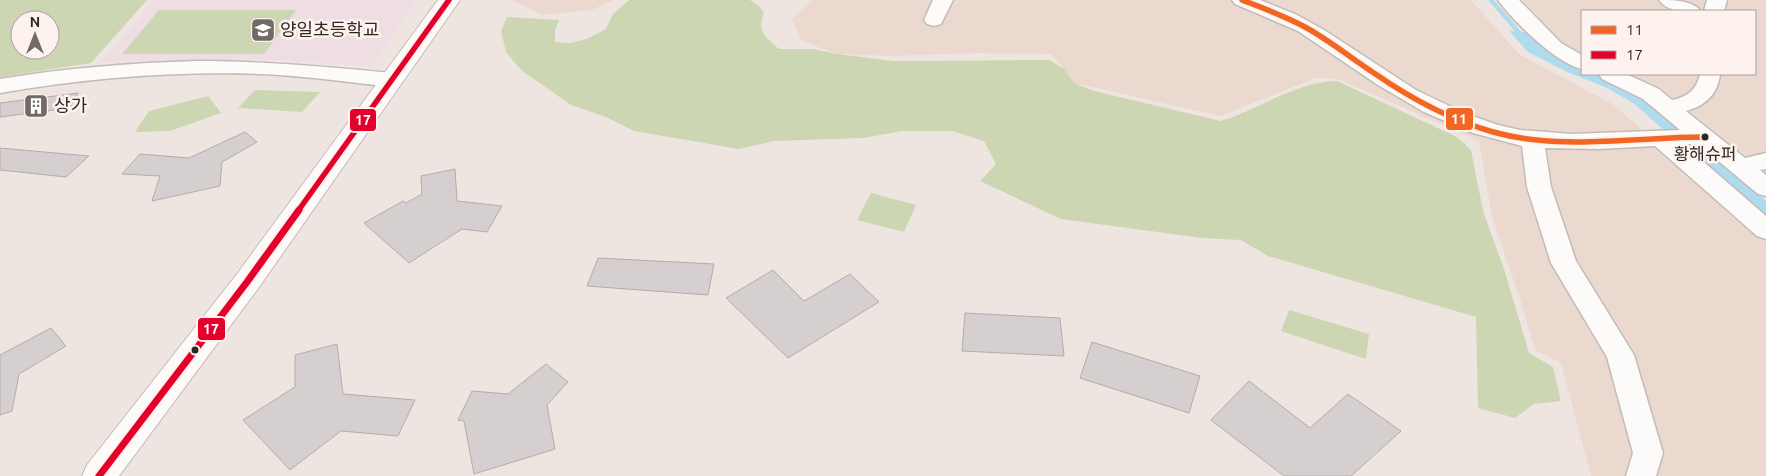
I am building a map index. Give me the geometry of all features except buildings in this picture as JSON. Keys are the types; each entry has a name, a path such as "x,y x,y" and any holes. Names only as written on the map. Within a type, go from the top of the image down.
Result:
{"main road":[{"path":"99,476 247,282 449,0"}],"street":[{"path":"934,20 943,0"},
{"path":"1242,0 1306,28 1397,88 1433,107 1465,122 1494,132 1533,141 1560,142 1702,137"},
{"path":"1508,0 1554,47 1581,62"},
{"path":"1669,0 1689,10"},
{"path":"0,86 93,74 204,68 263,68 392,80"},
{"path":"1611,75 1650,94 1766,188"},
{"path":"1668,108 1685,106 1694,101 1709,84 1710,75"},
{"path":"1666,138 1766,230"},
{"path":"1533,141 1539,187 1564,263 1620,355 1648,453 1641,476"},
{"path":"1740,167 1766,161"}],"shaded area":[{"name":"양일초등학교","path":"155,0 417,0 372,66 260,59 101,62"},
{"path":"512,0 613,0 592,10 543,15"},
{"path":"812,0 1471,0 1519,54 1614,105 1766,239 1766,476 1591,476 1561,363 1535,350 1492,217 1479,141 1338,79 1316,78 1220,116 1074,83 1052,54 977,53 892,56 837,54 802,41 792,19"},
{"path":"1522,0 1766,0 1766,172 1661,88 1628,75 1756,75 1756,10 1581,10 1581,55 1564,45"}],"green space":[{"path":"0,0 147,0 91,63 0,77"},
{"path":"629,0 750,0 760,7 764,13 761,25 762,30 766,37 779,49 813,49 894,61 1049,60 1064,69 1074,83 1094,91 1221,121 1306,86 1337,81 1457,137 1471,150 1483,211 1504,269 1529,353 1553,367 1561,401 1534,404 1515,418 1478,408 1476,317 1268,256 1241,240 1202,238 1061,219 980,181 996,164 984,141 952,131 903,131 863,138 774,141 739,149 634,131 606,117 571,105 521,70 506,52 501,31 507,17 559,20 555,31 555,42 570,43 587,39 606,29 613,14"},
{"path":"159,10 296,10 264,54 122,54"},
{"path":"255,90 320,92 302,112 238,108"},
{"path":"208,96 221,113 170,131 135,132 149,111"},
{"path":"871,193 916,205 904,232 857,220"},
{"path":"1289,310 1369,334 1366,359 1281,331"}],"water":[{"path":"1509,31 1526,32 1552,54 1581,70 1581,75 1596,75 1637,94 1742,178 1766,201 1766,219 1633,103 1607,88 1565,71 1528,52"}],"waterway":[{"path":"1491,0 1522,36"}],"transit line":[{"name":"17","path":"99,476 247,282 449,0"},
{"name":"11","path":"1242,0 1305,27 1385,81 1420,101 1456,118 1494,132 1520,138 1572,142 1705,137"}],"place":[{"name":"양일초등학교","path":"263,30"},
{"name":"상가","path":"36,106"},
{"name":"황해슈퍼","path":"1705,137"}]}
